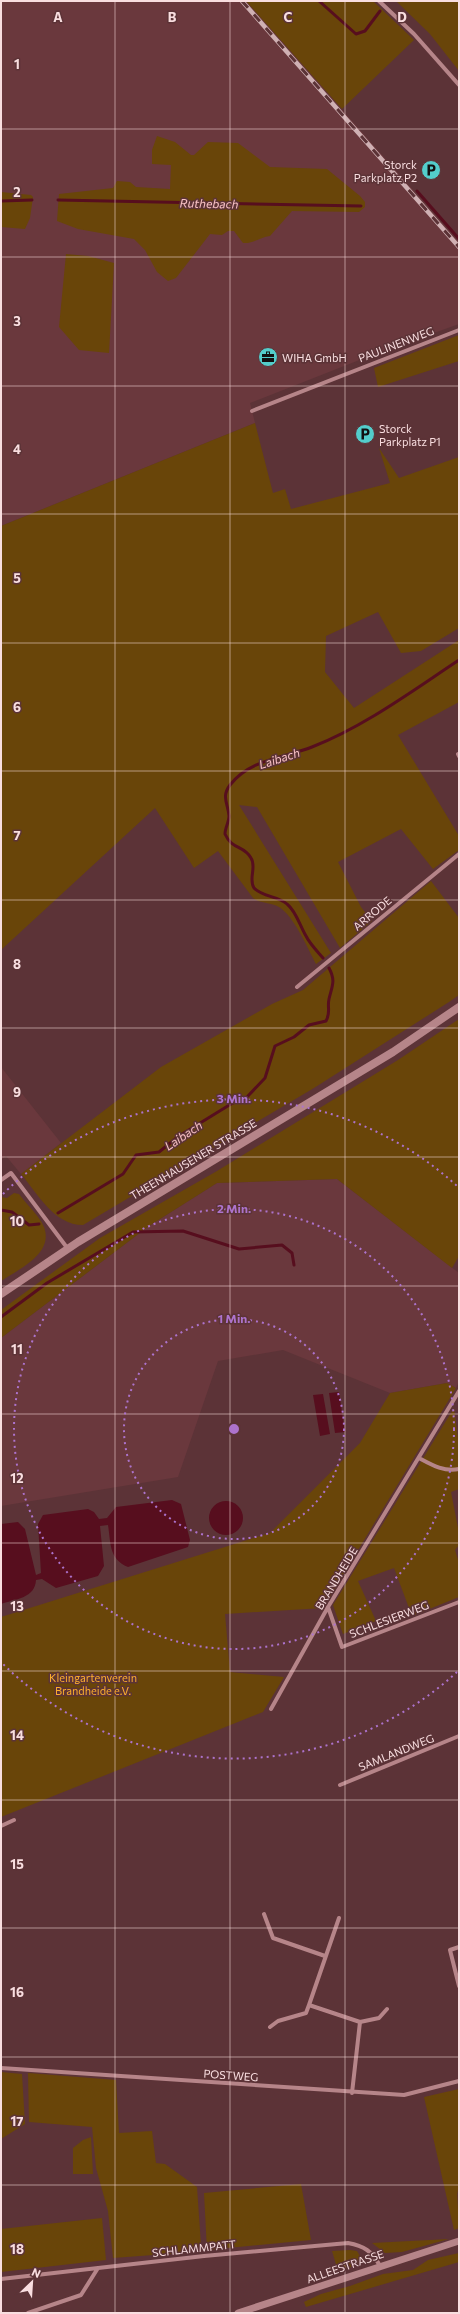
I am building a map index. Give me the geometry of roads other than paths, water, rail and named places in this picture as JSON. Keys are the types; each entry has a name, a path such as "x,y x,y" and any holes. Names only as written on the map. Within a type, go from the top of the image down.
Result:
{"main road":[{"name":"THEENHAUSENER STRASSE","path":"1,1294 68,1248 393,1052 459,1007"}],"street":[{"path":"379,1 414,34 459,85"},
{"name":"PAULINENWEG","path":"252,411 459,330"},
{"name":"ARRODE","path":"297,987 459,854"},
{"path":"1,1180 11,1173 68,1248"},
{"name":"BRANDHEIDE","path":"271,1708 328,1607 459,1391"},
{"path":"419,1458 433,1466 445,1469 459,1469"},
{"name":"SCHLESIERWEG","path":"328,1607 342,1647 459,1602"},
{"name":"SAMLANDWEG","path":"340,1785 459,1736"},
{"path":"1,1826 14,1820"},
{"path":"264,1914 273,1938 326,1956"},
{"path":"270,2026 278,2021 306,2013 339,1918"},
{"path":"459,1947 450,1950 459,1986"},
{"path":"309,2005 360,2022 379,2018 387,2009"},
{"path":"352,2093 360,2022"},
{"name":"POSTWEG","path":"1,2068 352,2093 404,2095 459,2081"},
{"name":"ALLEESTRASSE","path":"238,2313 459,2241"},
{"name":"SCHLAMMPATT","path":"1,2280 98,2268 348,2242 361,2245 373,2253 380,2266"},
{"path":"28,2313 81,2295 98,2268"}],"waterway":[{"path":"319,1 356,34 365,31 380,11"},
{"name":"Ruthebach","path":"417,191 459,239"},
{"name":"Ruthebach","path":"1,201 32,200"},
{"name":"Ruthebach","path":"58,200 361,206"},
{"name":"Laibach","path":"323,958 308,939 290,907 283,901 261,893 254,888 252,884 253,862 251,858 245,851 231,843 225,834 229,816 225,797 227,789 238,776 257,764 312,747 351,729 388,707 459,660"},
{"name":"Laibach","path":"58,1213 123,1174 136,1155 159,1152 179,1136 231,1104 247,1097 265,1078 275,1046 294,1037 309,1025 326,1021 333,984 329,968"},
{"name":"Laibach","path":"1,1210 12,1212 29,1225 39,1224"},
{"path":"1,1317 47,1283 133,1232 183,1231 239,1249 282,1245 292,1253 294,1265"}],"railway":[{"path":"242,1 459,247"}],"place":[{"name":"Storck Parkplatz P2","path":"431,170"},
{"name":"WIHA GmbH","path":"268,357"},
{"name":"Storck Parkplatz P1","path":"365,434"}],"park label":[{"name":"Kleingartenverein Brandheide e.V.","path":"93,1683"}]}
